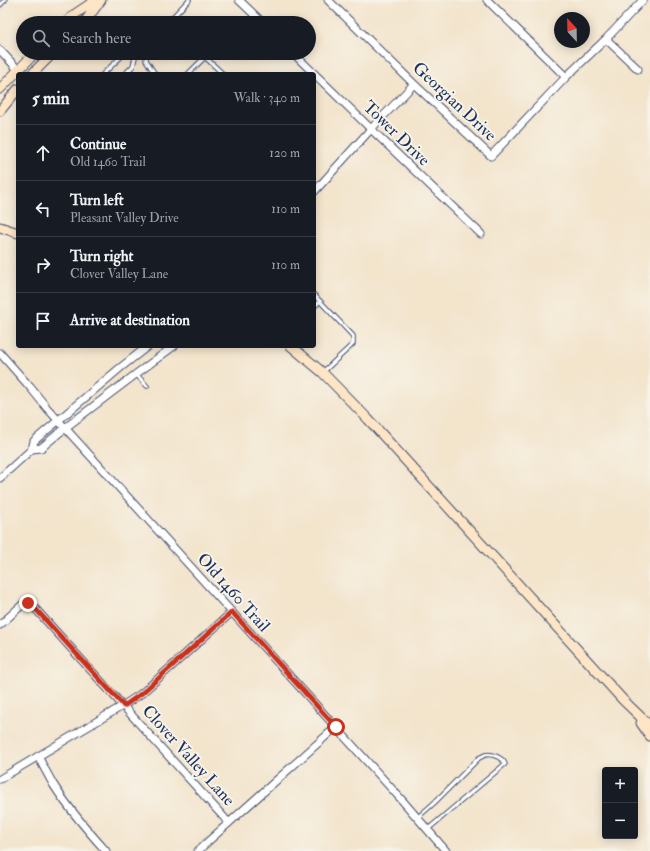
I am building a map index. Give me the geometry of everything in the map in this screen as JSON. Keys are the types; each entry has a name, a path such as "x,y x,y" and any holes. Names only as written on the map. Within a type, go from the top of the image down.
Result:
{"main road":[{"path":"73,16 96,0"},
{"path":"89,16 101,0"},
{"path":"20,72 29,60"},
{"path":"34,72 46,60"},
{"path":"0,89 16,75"},
{"path":"0,111 16,91"},
{"path":"0,228 16,232"},
{"path":"293,348 322,372 368,419 623,700 650,726"},
{"path":"623,700 650,736"}],"street":[{"path":"239,0 256,16"},
{"name":"Georgian Drive","path":"328,0 414,84 491,156 566,77 606,39 643,0"},
{"path":"487,0 566,77"},
{"path":"606,39 638,69"},
{"path":"0,50 20,72"},
{"name":"Tower Drive","path":"300,60 312,72"},
{"name":"Tower Drive","path":"316,75 481,234"},
{"path":"316,190 414,84"},
{"path":"0,478 32,449 34,441 145,348"},
{"path":"32,449 42,448 65,428 171,348"},
{"name":"Old 1460 Trail","path":"0,353 65,428 336,727 446,851"},
{"name":"Clover Valley Lane","path":"0,625 23,604 28,603 32,605 229,822"},
{"path":"0,780 124,706 142,693 232,612"},
{"path":"198,851 336,727"},
{"path":"38,756 53,784 71,810 106,851"}],"lane":[{"path":"0,5 4,0"},
{"path":"174,16 189,0"},
{"path":"106,72 118,60"},
{"path":"127,72 133,66 134,60"},
{"path":"146,60 154,72"},
{"path":"190,72 203,60"},
{"path":"209,60 221,72"},
{"path":"316,297 353,336 352,344 322,372"},
{"path":"316,305 320,301"},
{"path":"136,374 147,386"},
{"path":"417,818 479,758 487,754 498,757 504,761 505,764 428,830"}],"route":[{"path":"28,603 32,605 124,706 142,693 232,612 336,727"}]}
